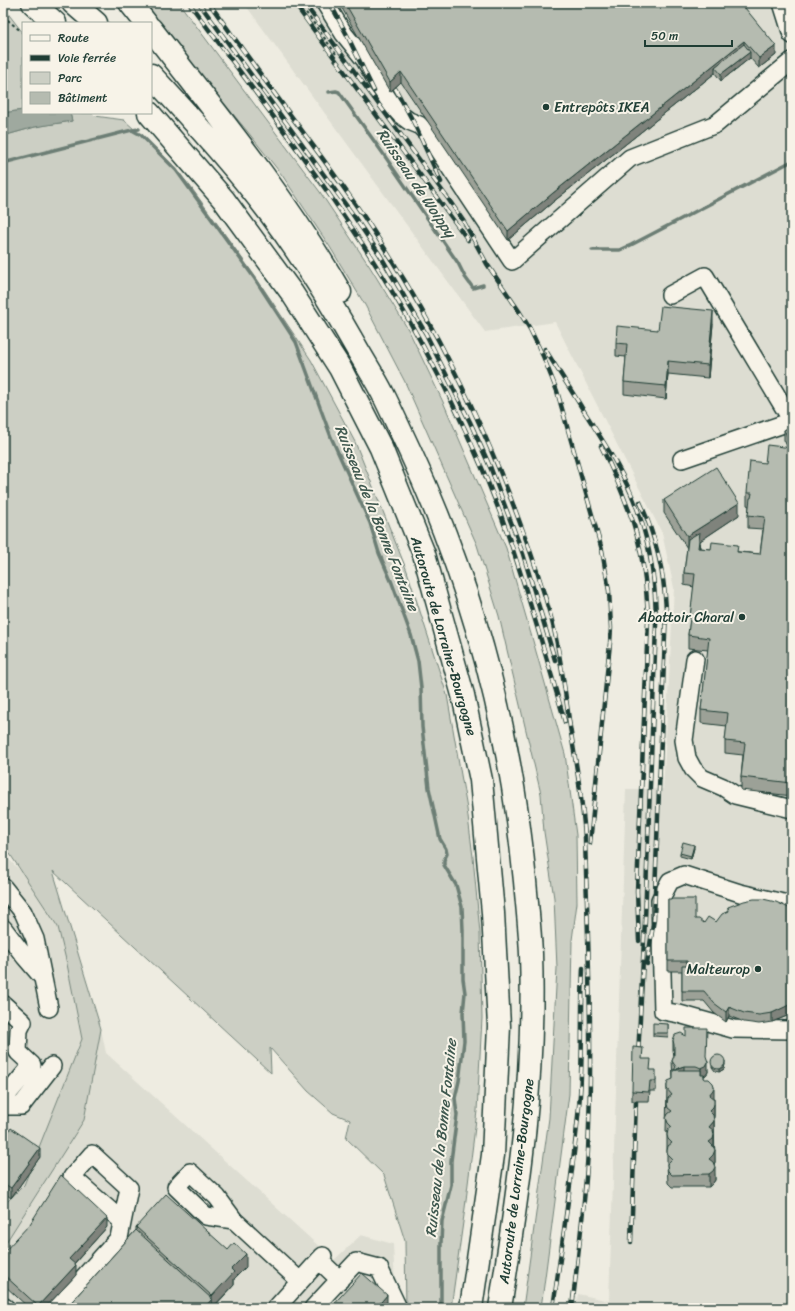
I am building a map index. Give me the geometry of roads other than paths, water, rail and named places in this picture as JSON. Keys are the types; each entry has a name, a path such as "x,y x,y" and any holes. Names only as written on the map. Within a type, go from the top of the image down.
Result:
{"highway":[{"path":"33,3 54,22"},
{"path":"74,3 95,22"},
{"path":"130,3 145,22"},
{"path":"152,30 236,137 317,252 349,308 373,357 383,394"},
{"name":"Autoroute de Lorraine-Bourgogne","path":"152,76 195,122 271,215 340,318 383,394 424,481 448,541 471,606 499,710 512,775 521,842 531,954 531,1011 524,1136 500,1308"},
{"name":"Autoroute de Lorraine-Bourgogne","path":"150,114 224,200 292,293 340,368 381,448 424,554 464,695 481,780 493,913 499,1026 493,1155 471,1308"}],"street":[{"path":"325,3 344,34 365,60 382,90 392,104 401,115 409,121 419,125 427,133 512,261 630,158 716,124 792,61"},
{"path":"782,3 792,35"},
{"path":"670,295 705,276 792,421 764,438 682,458"},
{"path":"695,659 684,740 688,758 693,769 702,778 723,787 735,795 792,809"},
{"path":"792,905 740,893 684,875 670,881 660,900 663,1011 733,1028 792,1030"},
{"path":"3,887 23,912 35,939 49,1008"},
{"path":"3,928 43,978"},
{"path":"3,1100 32,1065 10,1029"},
{"path":"3,1106 21,1106 52,1066"},
{"path":"234,1220 300,1282"},
{"path":"56,1308 119,1238 122,1221"},
{"path":"276,1308 321,1258 340,1280"},
{"path":"313,1308 356,1262 380,1268 398,1308"}],"waterway":[{"name":"Ruisseau de Woippy","path":"329,92 339,92 458,263 465,277 473,288 483,285"},
{"name":"Ruisseau de la Bonne Fontaine","path":"139,129 132,130 141,135 176,170 255,279 296,342 331,437 370,523 379,553 392,583 411,635 418,661 421,688 422,727 429,788 440,839 446,849 447,854 444,860 444,865 456,885 462,907 463,930 463,979 465,993 463,1013 464,1041 459,1081 455,1098 457,1115 451,1161 451,1185 442,1221 441,1308"},
{"name":"Ruisseau de Woippy","path":"3,163 132,130"},
{"name":"Ruisseau de Woippy","path":"592,250 620,250 792,161"}],"railway":[{"path":"189,3 282,128 342,213 398,301 434,367 455,409 494,496 511,543 565,722"},
{"path":"199,3 351,212 380,255 426,334 470,422 491,469 523,554 555,660"},
{"path":"209,3 358,208 398,269 438,339 474,411 506,485 529,547 552,621 558,647 583,810 589,955 590,1073 588,1151 572,1308"},
{"path":"294,3 468,240"},
{"path":"304,3 464,222 487,264 530,329 557,391 602,550 609,591 611,628 610,643 590,843"},
{"path":"330,3 374,91"},
{"path":"395,88 414,123 441,182"},
{"path":"545,349 606,445 627,484 643,525 652,567 656,625 645,920 638,1057"},
{"path":"601,446 610,464 633,522 642,559 647,596 648,621 637,891 639,941"},
{"path":"640,502 655,541 661,568 666,609 654,919 647,964"},
{"path":"553,1308 578,1122 583,968"},
{"path":"631,1242 636,1101"}],"place":[{"name":"Entrepôts IKEA","path":"546,107"},
{"name":"Abattoir Charal","path":"742,617"},
{"name":"Malteurop","path":"758,969"}]}
